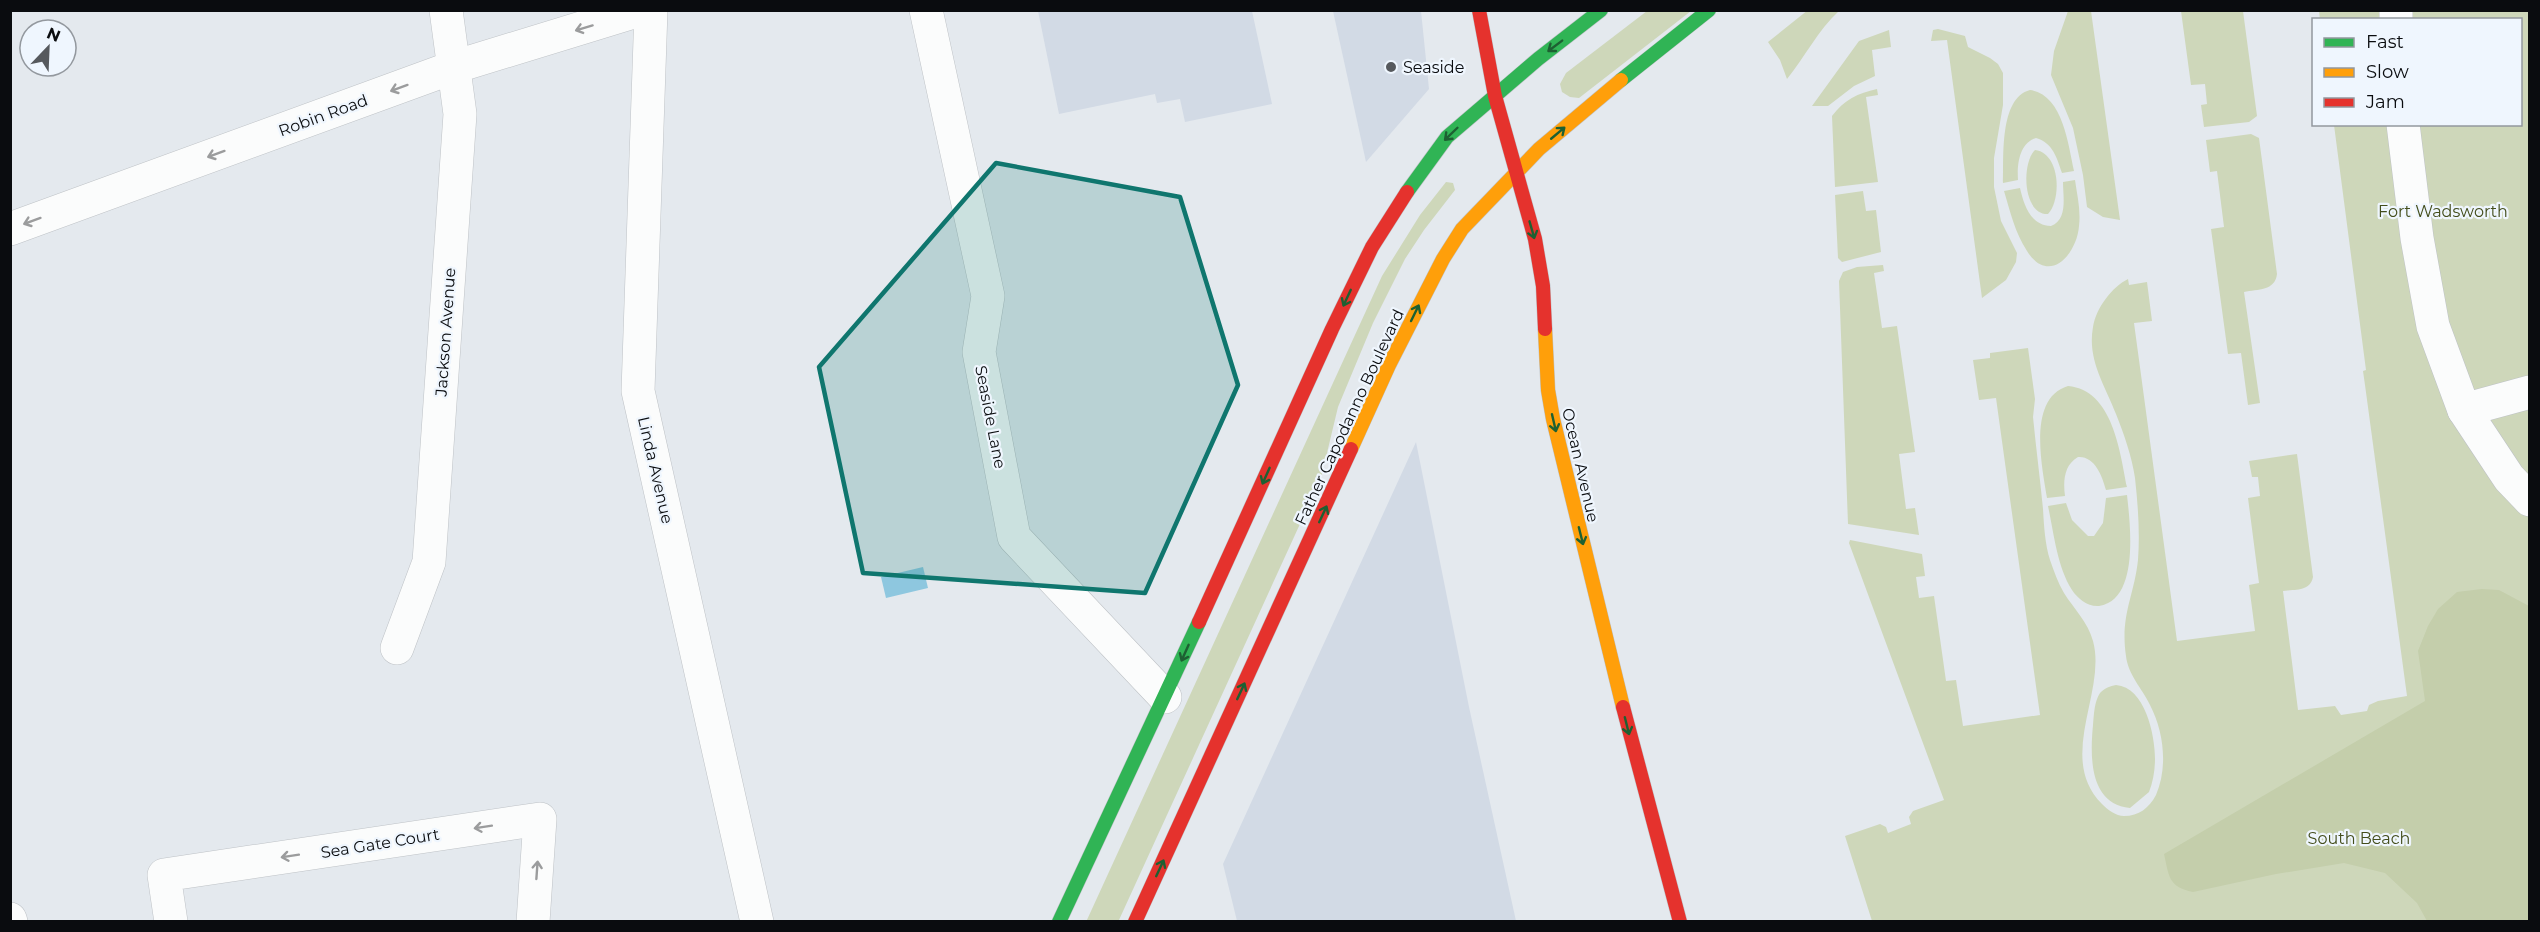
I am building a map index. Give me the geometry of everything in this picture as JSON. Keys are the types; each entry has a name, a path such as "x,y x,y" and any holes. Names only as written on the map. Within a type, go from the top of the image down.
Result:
{"main road":[{"name":"Ocean Avenue","path":"1479,10 1495,96 1535,239 1543,286 1548,390 1553,419 1639,775 1680,921"},
{"path":"1059,921 1166,697 1332,330 1372,248 1396,206 1447,136 1601,10"},
{"name":"Father Capodanno Boulevard","path":"1136,921 1426,289 1462,229 1539,149 1638,65 1709,10"}],"street":[{"name":"Jackson Avenue","path":"397,648 429,562 460,114 446,10"},
{"name":"Robin Road","path":"10,229 454,68 640,10"},
{"name":"Linda Avenue","path":"651,10 638,391 757,921"},
{"name":"Seaside Lane","path":"926,10 988,296 979,352 1014,537 1166,697"},
{"path":"2403,126 2417,238 2433,326 2464,410 2509,478 2529,500"},
{"path":"2464,410 2529,392"},
{"name":"Sea Gate Court","path":"171,921 164,875 540,819 533,921"}],"highlighted area":[{"path":"996,163 1180,197 1238,385 1145,593 863,573 819,367"}],"shaded area":[{"path":"1038,11 1252,11 1272,104 1185,122 1180,99 1157,103 1155,94 1059,114"},
{"path":"1333,11 1421,11 1429,89 1366,162"},
{"path":"1416,442 1469,707 1516,921 1237,921 1223,864"}],"green space":[{"path":"1808,10 1839,11 1787,79 1780,60 1768,42"},
{"path":"1647,11 1691,11 1579,98 1570,97 1562,92 1560,84 1566,73"},
{"path":"2068,11 2091,11 2120,220 2103,217 2087,207 2073,128 2051,75 2054,51"},
{"path":"2181,11 2243,11 2257,116 2249,122 2204,127 2201,105 2207,104 2205,84 2191,85"},
{"path":"2319,11 2529,11 2529,921 1872,921 1845,836 1880,824 1886,827 1888,833 1911,824 1909,817 1913,811 1944,800 1849,543 1850,540 1922,554 1925,576 1916,577 1919,598 1934,596 1946,681 1956,680 1963,726 2040,715 1996,398 1979,400 1973,360 1990,358 1990,353 2028,348 2035,399 2033,417 2048,554 2062,589 2091,634 2096,661 2083,746 2083,766 2089,786 2104,806 2121,816 2134,815 2143,810 2156,795 2163,761 2159,727 2150,705 2129,669 2125,642 2126,617 2138,560 2135,478 2125,438 2098,372 2092,339 2093,327 2101,306 2116,287 2128,279 2129,285 2147,282 2152,321 2134,323 2177,641 2255,631 2249,585 2259,583 2248,498 2260,496 2258,477 2252,477 2249,461 2297,454 2313,577 2309,585 2305,587 2283,591 2298,710 2335,706 2341,715 2367,711 2369,705 2378,701 2407,696 2363,371 2366,370 2334,126 2522,126 2522,18 2320,18"},
{"path":"1938,29 1965,36 1968,47 1990,58 1998,64 2003,73 2003,105 1994,158 1994,187 2001,221 2017,253 2016,262 2006,280 1982,298 1947,40 1931,41 1933,30"},
{"path":"1889,30 1891,47 1872,50 1875,76 1854,86 1828,106 1812,106 1859,41"},
{"path":"1877,89 1878,95 1866,97 1878,182 1835,187 1832,116 1852,98"},
{"path":"2030,90 2050,101 2057,111 2066,135 2074,171 2062,173 2050,147 2036,138 2026,145 2020,155 2018,180 2003,183 2005,130 2008,116 2020,95"},
{"path":"2251,134 2259,138 2277,274 2273,284 2244,292 2260,403 2248,405 2241,353 2228,354 2211,229 2224,227 2217,171 2210,172 2206,140"},
{"path":"2035,150 2050,159 2054,168 2057,188 2048,214 2040,212 2029,198 2026,177"},
{"path":"2075,180 2080,214 2077,237 2073,247 2060,262 2053,266 2044,266 2035,261 2019,237 2004,191 2020,188 2026,207 2033,218 2044,225 2051,226 2056,223 2062,213 2063,182"},
{"path":"1446,182 1453,183 1455,190 1405,259 1373,323 1338,407 1321,478 1119,920 1086,922 1382,276 1420,215"},
{"path":"1863,191 1866,211 1876,210 1881,252 1842,262 1838,258 1835,195"},
{"path":"1883,265 1884,271 1874,273 1882,328 1897,326 1915,452 1899,454 1906,509 1915,508 1919,535 1848,524 1839,281 1843,272 1857,267"},
{"path":"2068,386 2083,390 2105,410 2117,441 2127,487 2106,490 2100,473 2093,463 2078,457 2073,460 2065,474 2065,496 2047,498 2042,469 2040,435 2042,419 2047,404 2055,393"},
{"path":"2127,495 2130,559 2127,576 2121,590 2112,601 2099,606 2091,605 2077,596 2067,581 2057,550 2048,506 2066,503 2072,520 2088,536 2094,536 2103,523 2106,498"},
{"name":"South Beach","path":"2482,589 2499,590 2529,606 2529,921 2427,921 2417,903 2385,873 2344,863 2276,874 2193,892 2174,884 2164,854 2425,701 2418,651 2428,626 2438,609 2457,592"},
{"path":"2116,685 2126,688 2141,703 2150,726 2155,749 2154,772 2149,792 2130,808 2117,805 2106,798 2099,788 2093,764 2092,737 2097,700 2102,691"}],"water":[{"path":"923,567 928,588 886,598 881,577"}],"traffic: fast":[{"path":"1407,192 1447,137 1538,59 1601,10"},
{"path":"1621,80 1709,10"},
{"path":"1059,922 1199,622"}],"traffic: slow":[{"path":"1351,449 1389,365 1443,259 1462,229 1539,149 1621,80"},
{"path":"1545,329 1548,390 1553,419 1623,707"}],"traffic: jam":[{"path":"1479,10 1495,96 1535,239 1543,286 1545,329"},
{"path":"1199,622 1332,329 1372,247 1407,192"},
{"path":"1135,922 1351,449"},
{"path":"1623,707 1680,922"}],"place":[{"name":"Seaside","path":"1391,67"}],"park label":[{"name":"Fort Wadsworth","path":"2443,211"}]}
